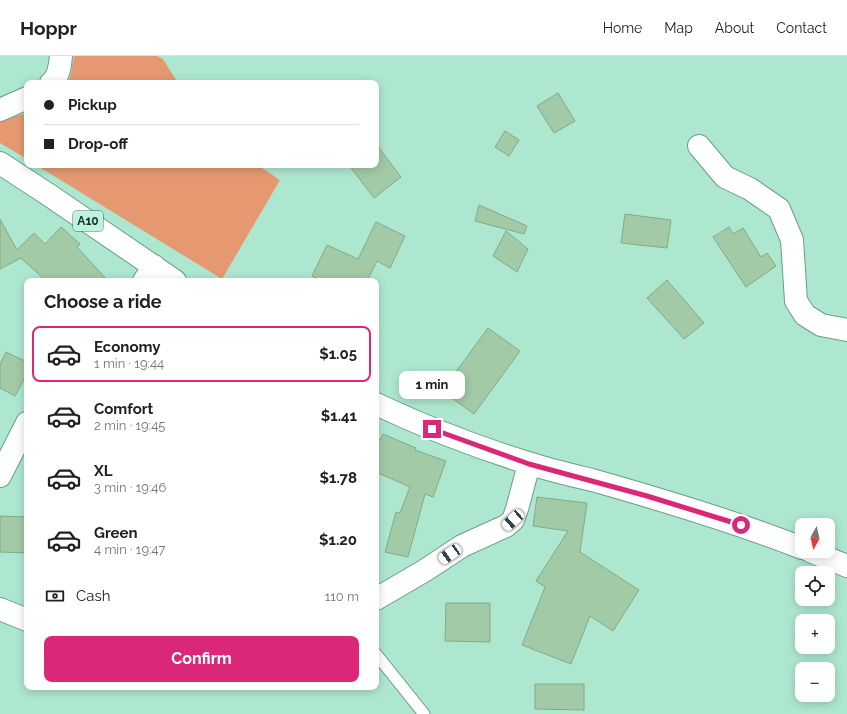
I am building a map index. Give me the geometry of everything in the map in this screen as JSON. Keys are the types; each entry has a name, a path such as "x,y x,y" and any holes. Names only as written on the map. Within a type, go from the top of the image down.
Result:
{"main road":[{"path":"55,80 60,68 61,56"},
{"path":"0,110 24,99"},
{"path":"699,146 725,177 750,189 779,209 792,240 796,301 805,315 821,326 847,330"},
{"name":"A10","path":"0,163 50,194 149,273 165,278"},
{"path":"379,405 420,425 529,464 687,508 741,525 795,545"},
{"path":"0,476 24,429"},
{"path":"379,597 424,571 462,546 513,520 529,464"},
{"path":"827,558 847,566"},
{"path":"0,610 24,619"}],"lane":[{"path":"379,658 424,714"}],"shaded area":[{"path":"74,56 157,56 163,59 176,80 69,80"},
{"path":"24,114 24,157 0,143 0,122"},
{"path":"41,168 262,168 280,180 223,278"}],"building":[{"path":"558,93 575,121 554,133 537,106"},
{"path":"505,131 519,140 509,156 495,147"},
{"path":"379,148 401,177 374,198 351,168 379,168"},
{"path":"479,205 527,226 524,234 475,221"},
{"path":"625,214 671,220 667,248 621,243"},
{"path":"0,219 17,250 34,233 45,244 61,227 80,244 77,247 105,278 43,278 21,258 0,269"},
{"path":"376,222 405,236 390,268 377,261 368,278 316,278 312,276 327,245 358,259"},
{"path":"729,227 733,234 743,228 761,257 767,253 776,266 746,287 713,237"},
{"path":"506,231 528,249 517,272 493,256"},
{"path":"667,280 704,323 684,339 647,298"},
{"path":"488,328 520,351 474,414 442,391"},
{"path":"6,352 24,361 24,380 15,396 0,388 0,364"},
{"path":"383,434 416,448 415,450 446,461 433,497 425,494 408,557 385,552 396,512 400,513 410,487 379,473 380,440"},
{"path":"537,497 587,503 580,552 639,590 613,631 590,616 571,664 522,645 545,587 536,581 568,531 533,526"},
{"path":"0,516 24,517 24,553 0,552"},
{"path":"446,603 490,603 490,642 445,641"},
{"path":"535,684 584,684 584,710 535,709"}],"route":[{"path":"432,429 456,439 529,464 647,496 741,525"}]}
